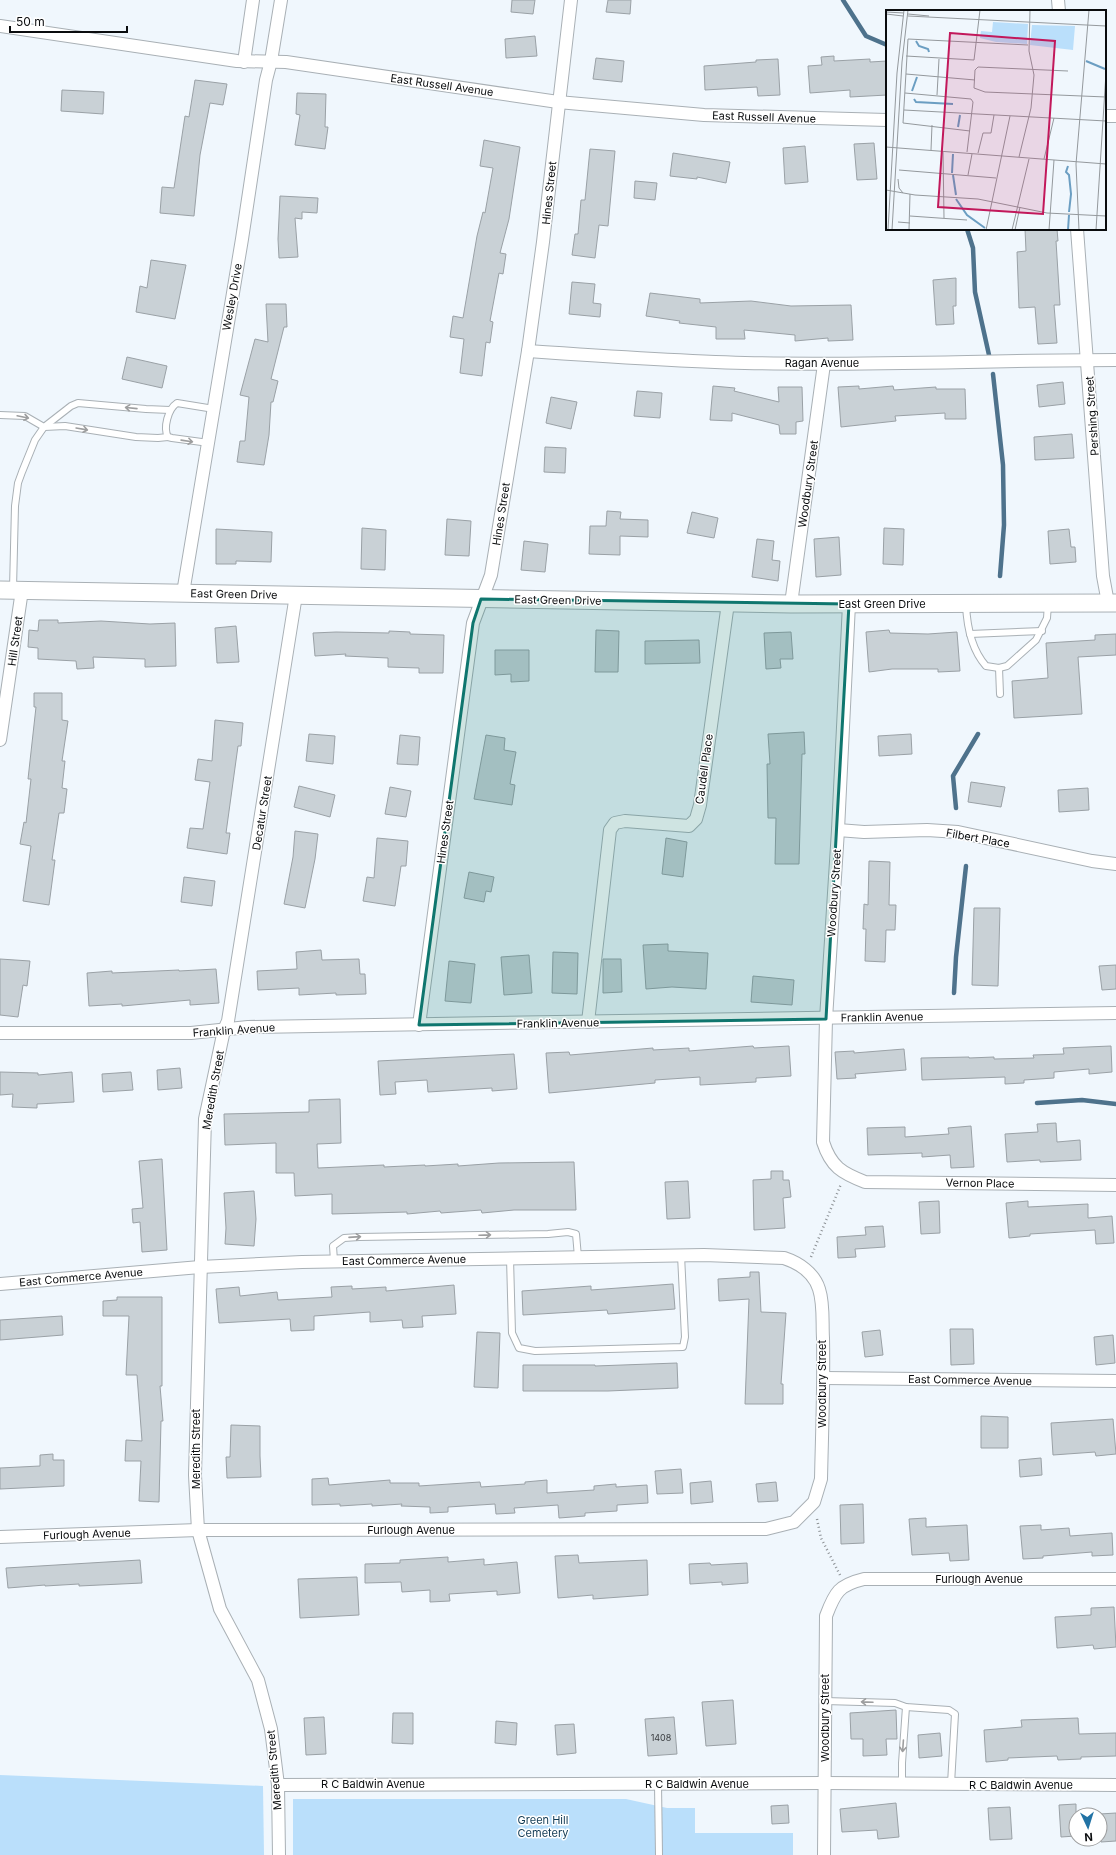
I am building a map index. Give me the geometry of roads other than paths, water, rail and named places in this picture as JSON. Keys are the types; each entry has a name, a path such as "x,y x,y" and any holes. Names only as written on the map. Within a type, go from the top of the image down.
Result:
{"main road":[{"name":"East Green Drive","path":"12,590 791,604 1112,603"}],"street":[{"path":"244,62 253,0"},
{"name":"Wesley Drive","path":"183,593 209,443 266,80 271,61 281,0"},
{"name":"Hines Street","path":"419,1025 473,623 491,575 528,351 543,242 571,0"},
{"path":"1058,0 1059,10"},
{"name":"East Russell Avenue","path":"0,26 244,62 286,62 558,102 704,116 886,120"},
{"name":"Pershing Street","path":"1077,230 1104,576 1112,603"},
{"name":"Ragan Avenue","path":"528,351 644,359 824,364 1116,360"},
{"name":"Woodbury Street","path":"791,604 824,364"},
{"name":"Hill Street","path":"0,740 12,590"},
{"name":"Decatur Street","path":"224,1030 230,1014 296,596"},
{"name":"Caudell Place","path":"588,1022 610,830 615,823 625,822 689,826 696,819 700,805 728,603"},
{"name":"Woodbury Street","path":"845,1175 834,1165 826,1152 823,1142 826,1018 838,830 849,604"},
{"name":"Filbert Place","path":"838,830 864,832 927,830 958,832 1092,861 1116,864"},
{"name":"Franklin Avenue","path":"0,1033 191,1033 248,1027 1116,1013"},
{"name":"Meredith Street","path":"224,1030 205,1119 195,1475 198,1530 220,1609 258,1680 271,1729 278,1784 279,1855"},
{"name":"Vernon Place","path":"845,1175 865,1182 1116,1185"},
{"name":"East Commerce Avenue","path":"0,1284 200,1267 334,1261 681,1256 784,1258 794,1261 806,1269"},
{"name":"Woodbury Street","path":"806,1269 815,1280 819,1289 822,1304 824,1378 821,1479 814,1502"},
{"name":"East Commerce Avenue","path":"824,1378 1116,1382"},
{"name":"Furlough Avenue","path":"0,1537 198,1530 766,1528 794,1522 814,1502"},
{"name":"Furlough Avenue","path":"843,1586 864,1579 1116,1579"},
{"name":"Woodbury Street","path":"824,1855 826,1616 832,1600 843,1586"},
{"name":"R C Baldwin Avenue","path":"278,1784 825,1783 1116,1785"}],"lane":[{"path":"12,590 15,506 18,483 35,440 44,427 71,406 78,403 170,410"},
{"path":"168,437 166,430 170,410 177,403 214,409"},
{"path":"0,415 26,416 44,427 64,426 136,437 168,437 209,443"},
{"path":"966,603 967,625 980,659 986,666 999,668 1007,666 1014,661 1036,640 1042,631 1047,618 1048,603"},
{"path":"970,634 1042,631"},
{"path":"999,668 1000,694"},
{"path":"334,1261 333,1246 344,1238 384,1236 408,1237 548,1234 568,1232 576,1234 578,1257"},
{"path":"510,1258 512,1333 519,1348 543,1351 683,1347 685,1337 681,1256"},
{"path":"826,1700 895,1703 906,1707 949,1710 955,1714 951,1784"},
{"path":"902,1784 906,1707"},
{"path":"658,1784 659,1855"}],"waterway":[{"path":"843,0 866,36 886,45"},
{"path":"967,230 973,248 975,292 989,355"},
{"path":"993,374 1003,465 1004,525 1000,576"},
{"path":"956,808 953,776 978,734"},
{"path":"954,993 956,957 966,866"},
{"path":"1037,1103 1082,1100 1116,1104"}],"park label":[{"name":"Green Hill Cemetery","path":"543,1826"}]}
